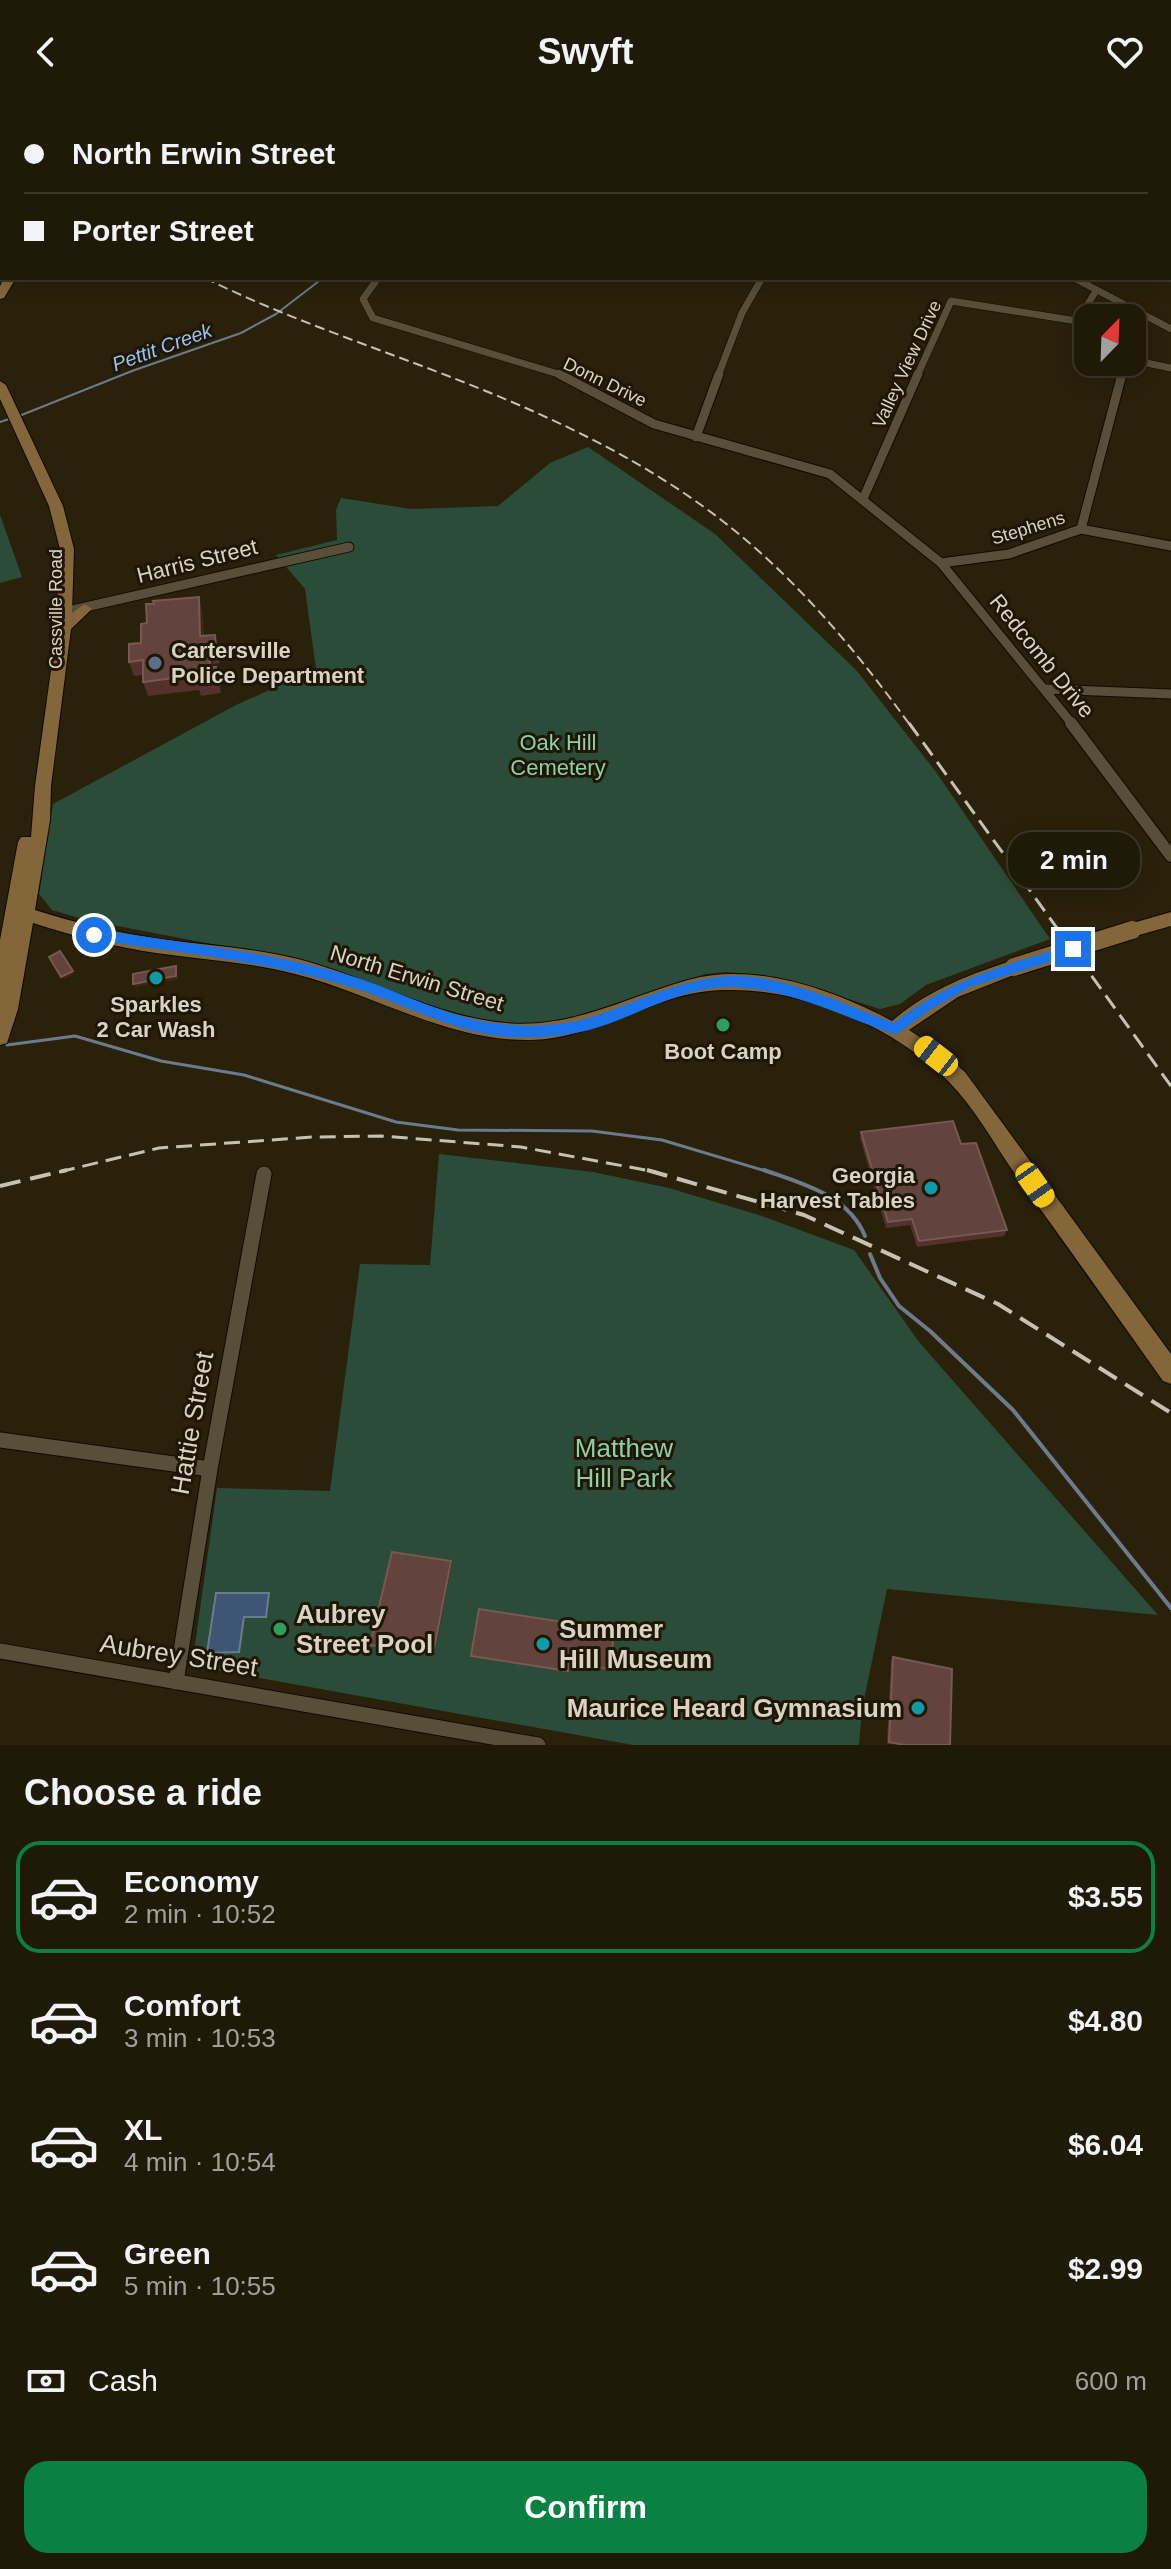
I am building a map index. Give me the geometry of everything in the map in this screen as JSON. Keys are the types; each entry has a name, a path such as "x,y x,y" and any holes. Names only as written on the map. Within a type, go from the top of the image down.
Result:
{"street":[{"name":"Donn Drive","path":"377,280 363,299 373,318 564,376 654,424 830,474 863,499"},
{"path":"696,437 742,313 761,280"},
{"path":"1077,280 1171,329"},
{"name":"Valley View Drive","path":"863,499 951,301 1077,321 1096,291"},
{"path":"1146,363 1171,368"},
{"path":"1081,529 1121,376"},
{"name":"Cassville Road","path":"0,385 54,531 61,618 42,820 14,910 0,989"},
{"name":"Cassville Road","path":"0,406 17,433"},
{"name":"Redcomb Drive","path":"863,499 941,563 1046,689 1171,856"},
{"name":"Stephens","path":"941,563 1009,554 1081,529 1171,546"},
{"name":"Harris Street","path":"85,609 349,547"},
{"path":"61,618 85,609"},
{"path":"1046,689 1171,694"},
{"name":"Cassville Road","path":"0,1037 9,1009 14,910"},
{"name":"North Erwin Street","path":"14,910 94,935 257,957 305,968 447,1018 506,1031 550,1031 588,1024 688,987 733,981 788,990 896,1029 936,1056 967,1089 1171,1373"},
{"path":"896,1029 954,989 1014,967 1171,919"},
{"name":"Hattie Street","path":"176,1682 210,1469 264,1174"},
{"path":"0,1440 210,1469"},
{"name":"Aubrey Street","path":"0,1651 538,1745"}],"green space":[{"name":"Oak Hill Cemetery","path":"588,447 715,534 857,671 936,772 1050,939 926,985 900,1004 880,1009 788,980 727,972 705,974 664,987 604,1014 573,1022 514,1026 463,1017 317,964 86,920 52,910 39,894 53,804 236,705 316,669 305,589 276,555 337,540 336,510 341,498 411,509 498,506 550,463"},
{"path":"0,515 22,577 0,583"},
{"name":"Matthew Hill Park","path":"439,1154 593,1172 669,1188 762,1216 854,1250 919,1342 1158,1615 887,1589 862,1709 859,1745 633,1745 192,1666 217,1488 330,1491 360,1264 430,1265"}],"water":[{"path":"216,1593 269,1593 266,1617 244,1617 239,1652 207,1653"}],"building":[{"path":"199,597 200,636 215,635 216,648 209,649 210,668 216,667 217,679 196,681 196,675 143,682 143,660 129,662 129,644 141,643 141,624 147,623 146,604"},
{"path":"60,951 73,971 61,977 49,957"},
{"name":"Sparkles 2 Car Wash","path":"176,966 176,976 133,984 133,974"},
{"name":"Georgia Harvest Tables","path":"953,1121 961,1144 976,1143 1007,1230 919,1241 912,1219 888,1222 861,1132"},
{"path":"392,1552 451,1561 433,1655 370,1645"},
{"name":"Summer Hill Museum","path":"479,1609 614,1630 610,1669 569,1663 568,1671 471,1656"},
{"name":"Maurice Heard Gymnasium","path":"893,1657 952,1669 950,1745 889,1742"}],"waterway":[{"name":"Pettit Creek","path":"19,416 132,371 241,333 276,314 320,280"},
{"name":"Pettit Creek","path":"0,422 12,418"},
{"path":"7,1045 75,1036 161,1061 244,1075 396,1122 458,1130 592,1131 662,1140 769,1172"},
{"path":"764,1170 809,1186 836,1201 848,1210 865,1236"},
{"path":"870,1254 880,1278 899,1306 930,1331 1013,1410 1171,1608"}],"railway":[{"path":"209,280 276,310 526,408 622,455 683,492 740,535 810,601 852,649 910,725"},
{"path":"909,723 1171,1086"},
{"path":"59,1172 159,1148 313,1137 381,1136 521,1147 650,1171"},
{"path":"0,1186 67,1170"},
{"path":"650,1171 656,1172"},
{"path":"650,1171 804,1215 998,1304 1171,1413"}],"place":[{"name":"Cartersville Police Department","path":"155,663"},
{"name":"Sparkles 2 Car Wash","path":"156,978"},
{"name":"Boot Camp","path":"723,1025"},
{"name":"Georgia Harvest Tables","path":"931,1188"},
{"name":"Aubrey Street Pool","path":"280,1629"},
{"name":"Summer Hill Museum","path":"543,1644"},
{"name":"Maurice Heard Gymnasium","path":"918,1708"}],"route":[{"path":"94,935 257,957 349,981 457,1021 496,1030 527,1032 588,1024 688,987 733,981 788,990 896,1029 925,1006 965,983 1073,949"}]}
